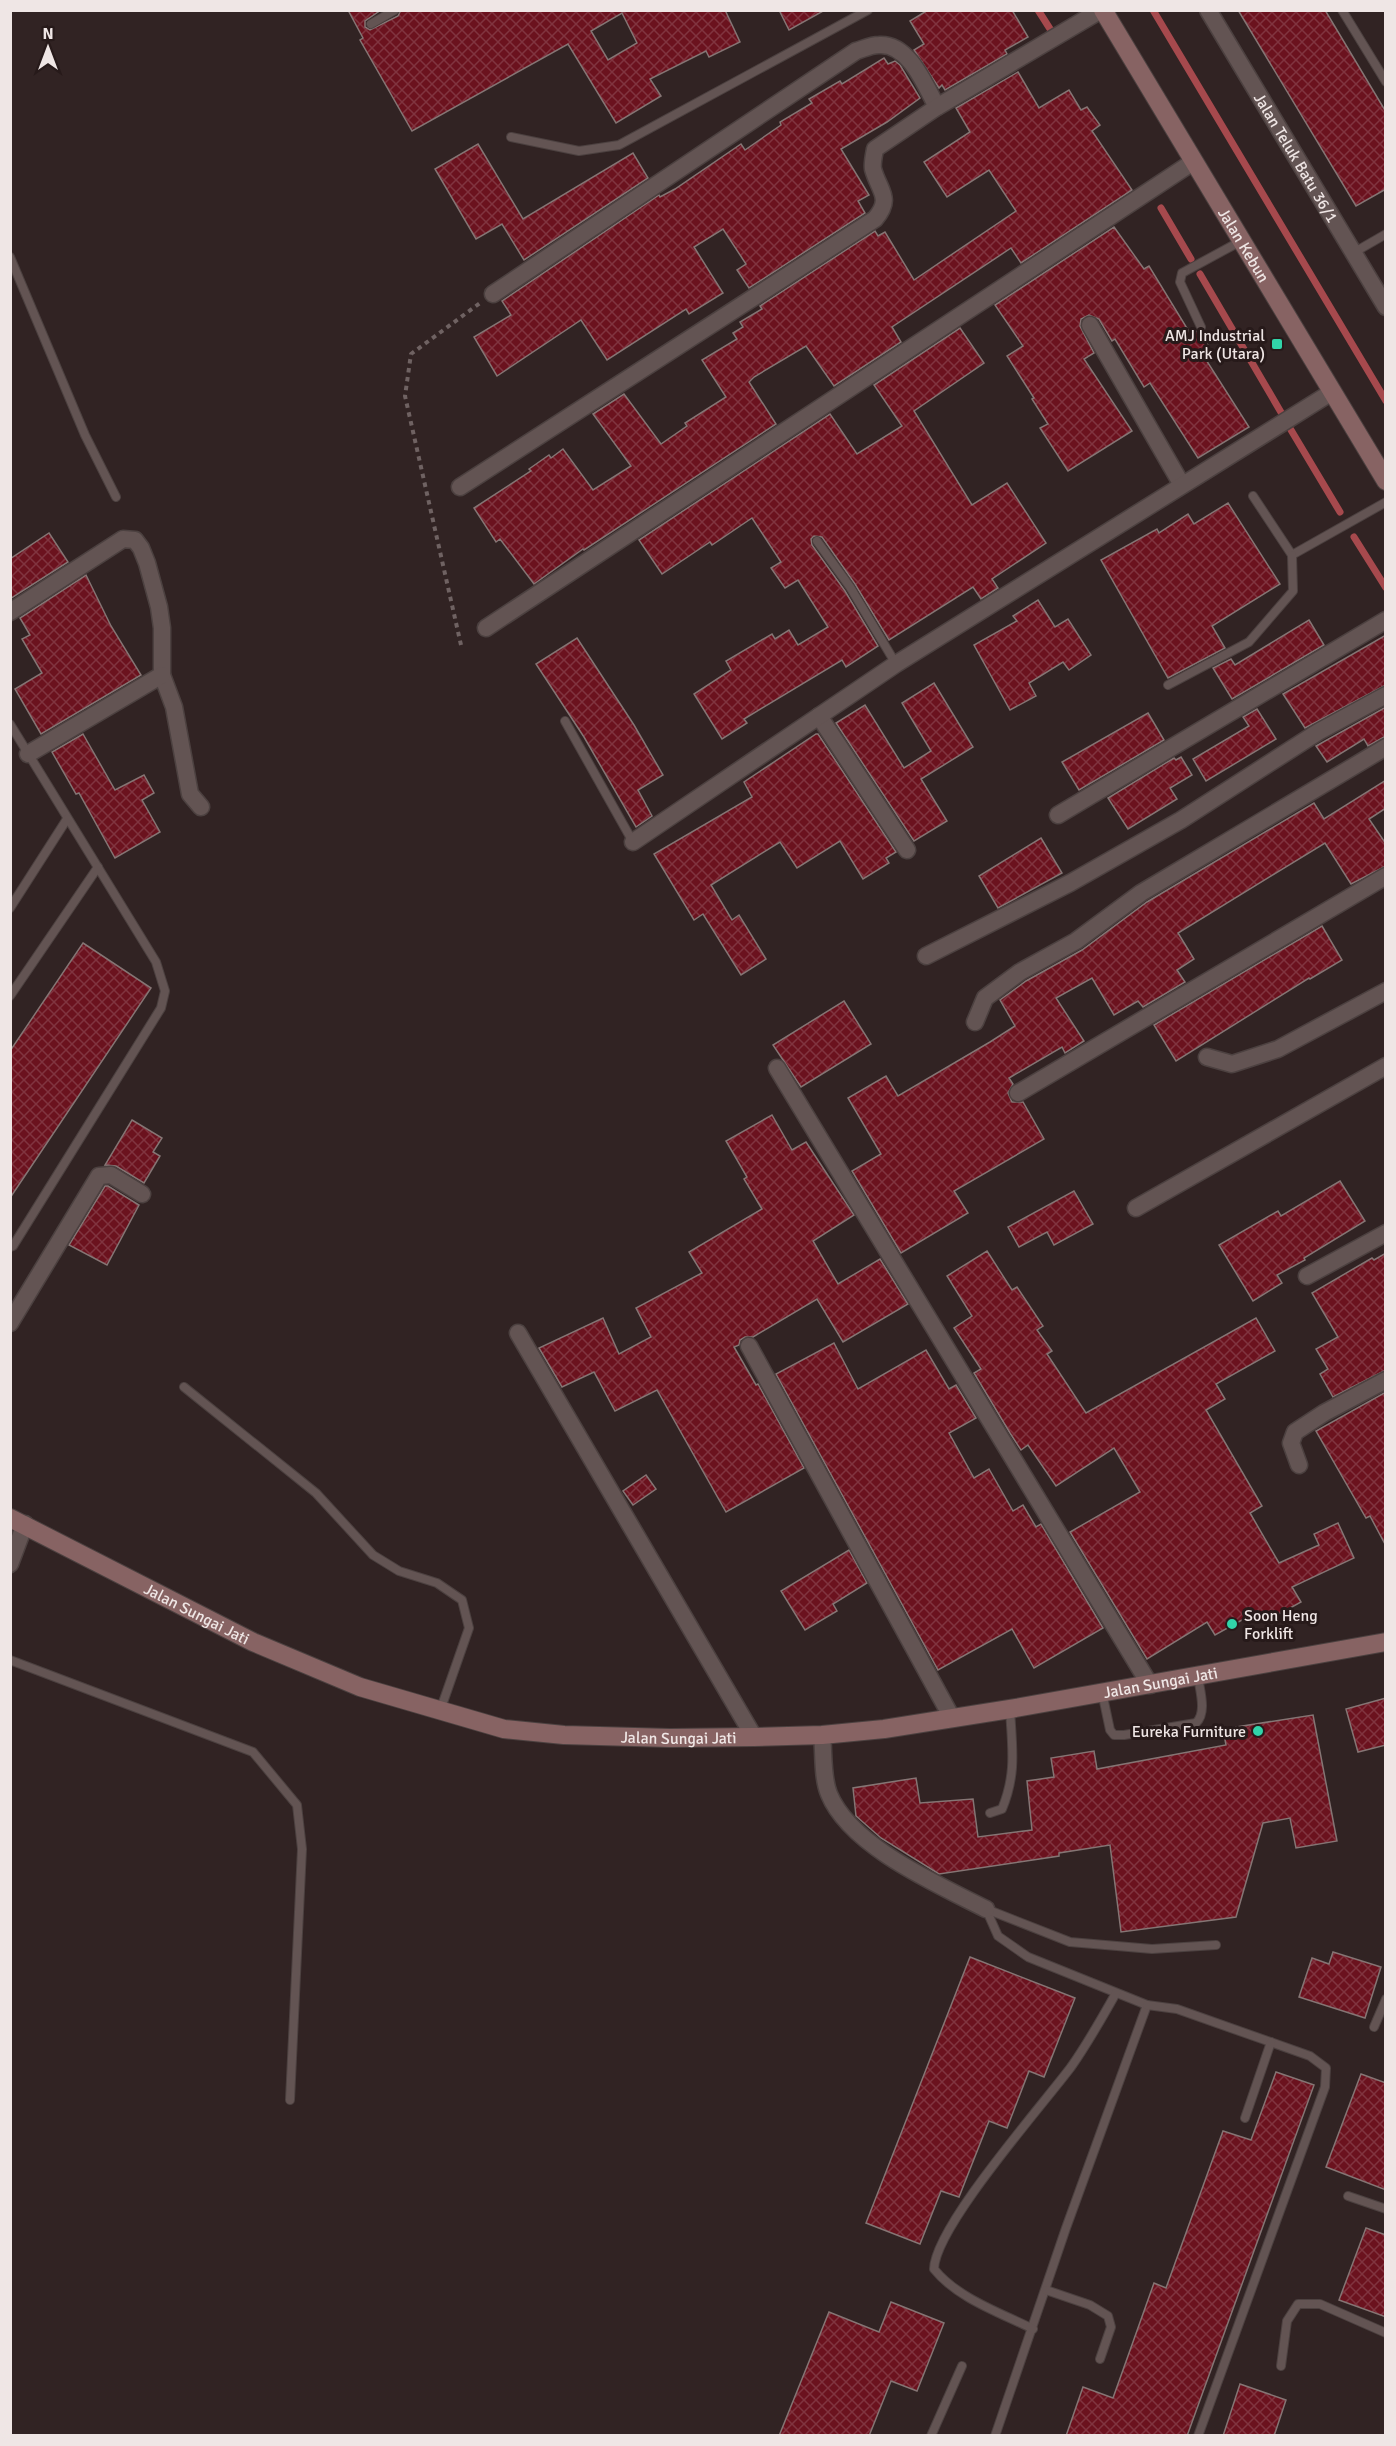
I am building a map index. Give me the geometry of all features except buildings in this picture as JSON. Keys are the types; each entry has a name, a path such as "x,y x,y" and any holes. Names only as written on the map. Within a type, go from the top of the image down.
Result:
{"main road":[{"name":"Jalan Kebun","path":"1102,10 1386,481"},
{"name":"Jalan Sungai Jati","path":"18,1521 253,1642 360,1687 504,1729 564,1735 670,1738 754,1737 822,1735 884,1729 1198,1677 1348,1647 1386,1642"}],"street":[{"path":"460,488 875,219 884,209 884,197 872,166 875,149 937,107 1102,10"},
{"name":"Jalan Teluk Batu 36/1","path":"1208,10 1386,307"},
{"path":"493,294 856,51 880,44 900,50 918,72 937,107"},
{"path":"486,628 1193,162"},
{"path":"1090,326 1182,485"},
{"path":"633,842 896,664 1332,392"},
{"path":"10,612 123,539 135,540 147,563 159,607 162,628 162,675 174,707 190,794 201,807"},
{"path":"1058,815 1386,620"},
{"path":"28,754 162,675"},
{"path":"926,956 1071,883 1181,820 1318,732 1386,694"},
{"path":"819,716 907,850"},
{"path":"975,1022 985,998 1020,972 1076,940 1140,893 1386,747"},
{"path":"1018,1093 1386,876"},
{"path":"1207,1057 1232,1064 1278,1049 1386,991"},
{"path":"1136,1208 1386,1066"},
{"path":"777,1068 1150,1685"},
{"path":"10,1323 99,1176 111,1175 142,1194"},
{"path":"1307,1276 1386,1233"},
{"path":"518,1333 754,1737"},
{"path":"749,1346 952,1718"},
{"path":"1299,1465 1291,1443 1295,1432 1324,1413 1386,1380"},
{"path":"10,1564 18,1521"},
{"path":"822,1735 828,1792 840,1816 864,1838 926,1879 986,1909"}],"lane":[{"path":"371,24 395,10"},
{"path":"512,137 579,151 619,145 868,10"},
{"path":"1341,10 1386,82"},
{"path":"1353,253 1386,234"},
{"path":"1201,327 1180,282 1182,273 1240,241"},
{"path":"10,257 85,435 116,497"},
{"path":"1168,685 1249,642 1293,591 1292,555 1253,496"},
{"path":"1292,555 1386,502"},
{"path":"817,542 850,587 896,664"},
{"path":"565,721 633,842"},
{"path":"10,724 156,962 165,991 161,1008 13,1246 10,1246"},
{"path":"10,908 67,819"},
{"path":"10,996 98,867"},
{"path":"184,1387 316,1493 373,1555 399,1570 437,1583 462,1600 469,1628 440,1712"},
{"path":"10,1660 253,1752 297,1805 302,1849 290,2100"},
{"path":"1102,1692 1110,1730 1114,1735 1124,1735 1196,1723 1201,1718 1202,1712 1198,1677"},
{"path":"990,1813 1002,1809 1011,1788 1013,1764 1010,1709"},
{"path":"986,1909 1071,1942 1152,1949 1216,1945"},
{"path":"986,1909 998,1936 1028,1958 1147,2005 1177,2009 1310,2056 1326,2068 1325,2087 1198,2436"},
{"path":"1033,2329 942,2280 934,2270 934,2258 955,2220 1072,2066 1116,1993"},
{"path":"1374,2027 1386,1999"},
{"path":"995,2436 1066,2228 1147,2005"},
{"path":"1245,2118 1270,2042"},
{"path":"1348,2196 1386,2209"},
{"path":"1046,2290 1090,2305 1108,2316 1111,2327 1101,2359"},
{"path":"1281,2366 1287,2321 1298,2304 1320,2304 1386,2333"},
{"path":"931,2436 962,2366"}],"path":[{"path":"461,645 405,396 411,354 493,294"}],"waterway":[{"path":"1038,10 1052,32"},
{"path":"1153,10 1386,401"},
{"path":"1161,208 1191,259"},
{"path":"1200,274 1282,414"},
{"path":"1288,425 1340,512"},
{"path":"1354,537 1386,588"}],"place":[{"name":"AMJ Industrial Park (Utara)","path":"1277,344"},
{"name":"Soon Heng Forklift","path":"1232,1624"},
{"name":"Eureka Furniture","path":"1258,1731"}]}
